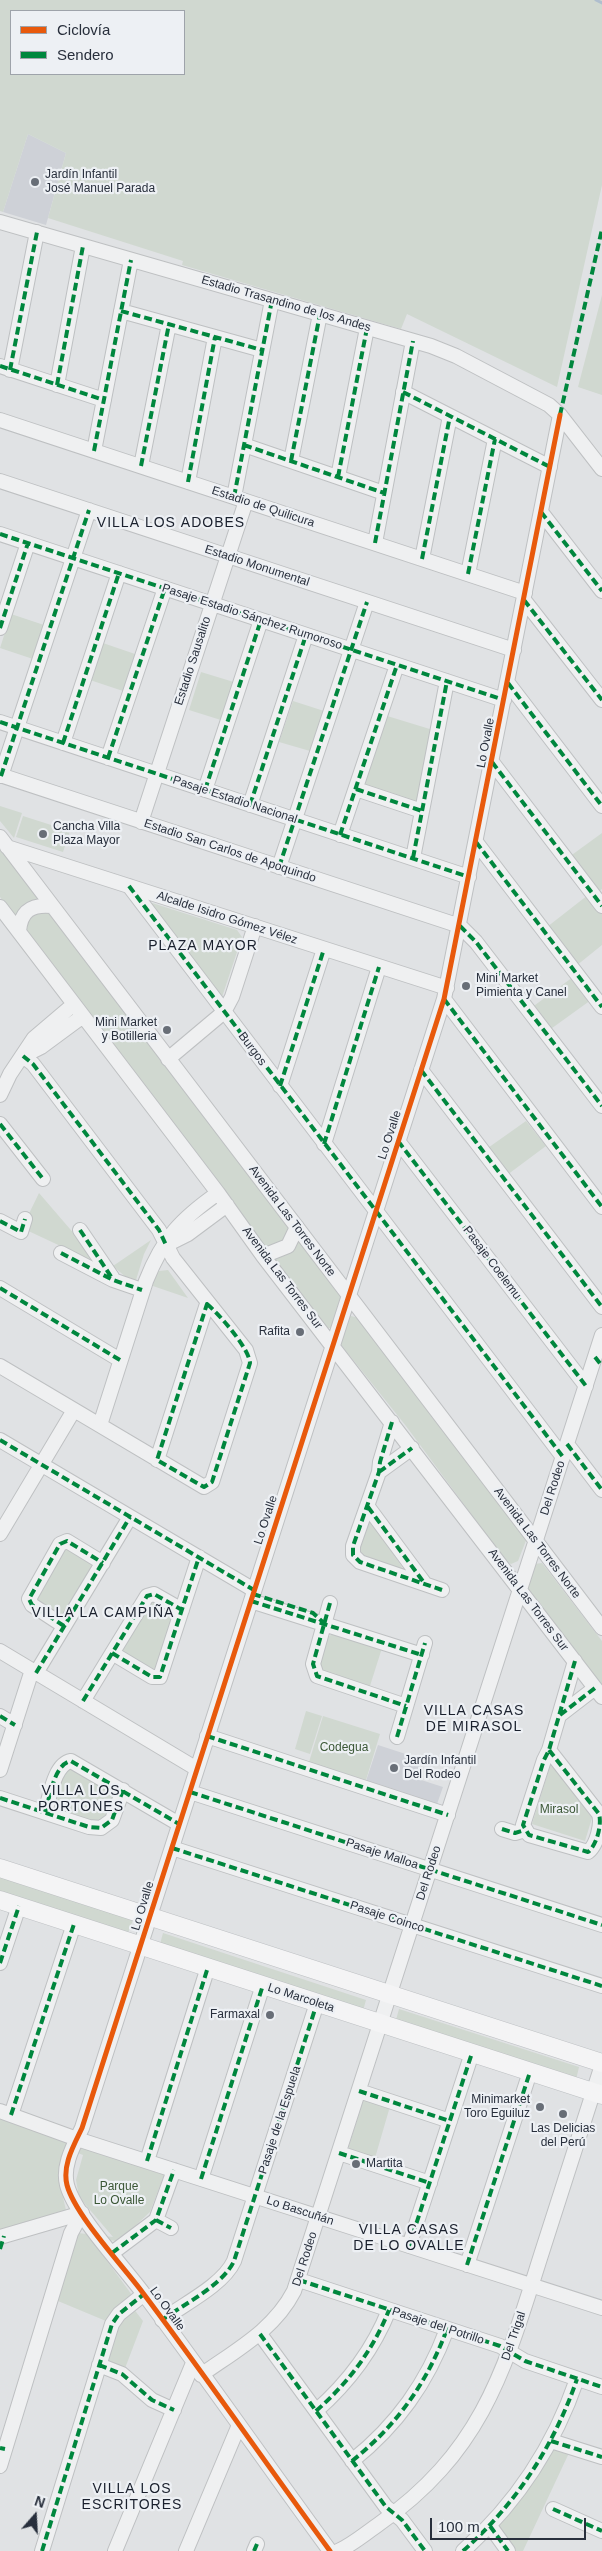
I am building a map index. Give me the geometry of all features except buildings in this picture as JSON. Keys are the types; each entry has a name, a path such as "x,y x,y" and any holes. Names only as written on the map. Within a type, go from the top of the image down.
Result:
{"main road":[{"path":"0,1868 602,2064"},
{"name":"Lo Marcoleta","path":"0,1900 598,2094"}],"street":[{"name":"Estadio Trasandino de los Andes","path":"0,222 413,341 456,356 542,400 560,415 600,464"},
{"path":"37,232 5,368 104,400"},
{"path":"57,385 83,246"},
{"path":"94,451 131,260"},
{"name":"Estadio Sausalito","path":"141,822 228,556 240,499 244,446 272,300"},
{"path":"121,311 262,350"},
{"path":"290,461 320,314"},
{"path":"141,466 168,324"},
{"path":"338,477 366,328"},
{"path":"188,482 215,337"},
{"path":"375,543 413,341"},
{"path":"404,392 550,467"},
{"name":"Lo Ovalle","path":"330,2551 144,2294 82,2213 70,2194 65,2176 68,2160 77,2139 141,1946 446,994 560,415"},
{"path":"422,559 450,416"},
{"name":"Estadio de Quilicura","path":"0,420 468,574 525,597"},
{"path":"468,574 495,439"},
{"path":"244,446 384,493"},
{"name":"Estadio Monumental","path":"0,481 514,650"},
{"path":"1,776 89,510"},
{"path":"541,512 602,591"},
{"name":"Pasaje Estadio Sánchez Rumoroso","path":"0,534 504,700"},
{"path":"0,628 28,543"},
{"path":"63,743 119,573"},
{"path":"108,758 164,588"},
{"path":"525,597 602,700"},
{"path":"280,867 367,602"},
{"path":"205,790 261,620"},
{"path":"250,805 306,635"},
{"path":"340,835 397,664"},
{"path":"413,858 447,681"},
{"path":"508,683 602,806"},
{"name":"Pasaje Estadio Nacional","path":"0,722 469,877"},
{"path":"492,762 602,906"},
{"name":"Estadio San Carlos de Apoquindo","path":"1,776 460,926"},
{"path":"356,789 422,811"},
{"name":"Alcalde Isidro Gómez Vélez","path":"4,842 129,886 379,967 446,994"},
{"name":"Avenida Las Torres Norte","path":"4,842 602,1628"},
{"path":"476,842 602,1007"},
{"name":"Burgos","path":"129,886 375,1212 565,1450 602,1490"},
{"name":"Avenida Las Torres Sur","path":"0,906 218,1193 263,1256 333,1344 599,1692"},
{"path":"19,931 23,914 28,909 52,906"},
{"path":"168,1059 224,1012 232,996 254,926"},
{"path":"460,926 476,942 602,1106"},
{"path":"280,1086 324,949"},
{"path":"324,1144 379,967"},
{"path":"446,994 602,1207"},
{"path":"0,1096 10,1074 23,1056 74,1004"},
{"path":"43,1037 84,1016"},
{"path":"0,1366 202,1487 207,1487 212,1482 249,1368 250,1358 218,1315 207,1304 166,1245 159,1230 33,1064 23,1056"},
{"path":"421,1070 602,1307"},
{"path":"0,1124 43,1179"},
{"name":"Pasaje Coelemu","path":"398,1141 586,1386"},
{"path":"100,1425 142,1290 155,1260 166,1245 172,1232 182,1220 218,1193"},
{"path":"166,1245 188,1234 227,1205"},
{"path":"0,1221 21,1232 25,1219"},
{"path":"263,1256 288,1246 297,1228"},
{"path":"80,1230 113,1280"},
{"path":"61,1253 113,1280 142,1290"},
{"path":"0,1288 120,1360"},
{"path":"157,1460 207,1304"},
{"name":"Del Rodeo","path":"197,2369 260,2334 282,2312 299,2280 565,1450 586,1386 598,1361 602,1335"},
{"path":"0,1534 74,1410"},
{"path":"392,1422 368,1507 363,1515 352,1549 355,1558 442,1590"},
{"path":"0,1440 199,1557 253,1595 325,1624 424,1649 397,1736"},
{"path":"379,1472 412,1448"},
{"path":"368,1507 426,1584"},
{"path":"0,1770 14,1725 34,1672 130,1517"},
{"path":"64,1626 32,1605 29,1599 60,1544 67,1541 103,1563"},
{"path":"112,1653 152,1677 160,1677 199,1557"},
{"path":"82,1701 149,1595 156,1595 182,1610"},
{"path":"330,1603 313,1664 317,1676 406,1706"},
{"path":"0,1651 197,1769"},
{"path":"550,1750 599,1814 599,1827 592,1849 585,1853 532,1836 525,1830 524,1822 544,1760 550,1750 575,1661"},
{"path":"560,1715 599,1692"},
{"path":"0,1716 14,1725"},
{"path":"207,1736 448,1815"},
{"path":"45,1812 60,1768 68,1761 78,1763 179,1824"},
{"path":"0,1798 101,1828 112,1820 123,1790"},
{"name":"Pasaje Malloa","path":"190,1792 602,1925"},
{"path":"502,1828 515,1832 525,1830"},
{"name":"Pasaje Coinco","path":"172,1848 602,1986"},
{"path":"0,1963 19,1906"},
{"path":"6,2113 74,1924"},
{"path":"146,2161 208,1967"},
{"path":"201,2179 263,1985"},
{"name":"Pasaje de la Espuela","path":"162,2320 229,2271 236,2256 317,2003"},
{"path":"409,2246 472,2053"},
{"name":"Del Trigal","path":"338,2551 394,2513 427,2484 465,2440 492,2394 510,2352 598,2094 602,2064"},
{"path":"468,2265 530,2072"},
{"path":"359,2091 450,2121"},
{"name":"Lo Bascuñán","path":"6,2113 77,2139 602,2308"},
{"path":"339,2153 430,2183"},
{"path":"112,2253 156,2220 174,2170"},
{"path":"1,2241 82,2213"},
{"path":"0,2466 3,2448 71,2233 82,2213"},
{"path":"156,2220 171,2228"},
{"name":"Pasaje del Potrillo","path":"299,2280 500,2346 525,2361 602,2387"},
{"path":"42,2551 115,2319 144,2294"},
{"path":"316,2411 343,2386 362,2362 376,2340 389,2310"},
{"path":"352,2461 382,2435 410,2402 427,2375 447,2329"},
{"path":"260,2334 386,2507 402,2520 424,2551"},
{"path":"99,2365 122,2374 152,2400 174,2410"},
{"path":"115,2551 174,2410 197,2369"},
{"path":"463,2551 490,2526 525,2482 551,2441 577,2379"},
{"path":"186,2551 239,2425"},
{"path":"551,2441 602,2457"},
{"path":"552,2509 602,2530"},
{"path":"490,2526 508,2551"}],"shaded area":[{"name":"Jardín Infantil José Manuel Parada","path":"28,134 66,153 46,225 3,212"},
{"name":"Jardín Infantil Del Rodeo","path":"378,1745 421,1759 415,1778 443,1787 437,1804 366,1781"}],"green space":[{"path":"0,0 602,0 602,185 557,387 407,314 401,329 182,265 183,261 48,218 66,153 28,134 3,212 0,211"},
{"path":"602,295 602,395 578,387"},
{"path":"11,614 44,625 33,659 0,648"},
{"path":"100,642 135,654 123,691 87,679"},
{"path":"201,672 237,683 224,721 189,710"},
{"path":"293,701 324,711 310,751 279,742"},
{"path":"384,715 433,730 416,804 360,785"},
{"path":"0,806 22,813 14,838 0,821"},
{"name":"Cancha Villa Plaza Mayor","path":"23,816 70,831 63,852 16,837"},
{"path":"602,833 602,889 597,893 569,857"},
{"path":"0,849 341,1297 333,1327 326,1329 0,897"},
{"path":"588,895 602,913 602,945 576,966 547,927"},
{"path":"146,901 237,930 242,937 222,997"},
{"path":"573,977 591,1000 548,1031 531,1008"},
{"path":"526,1121 546,1146 507,1175 485,1150"},
{"path":"39,1193 101,1265 22,1228"},
{"path":"151,1240 144,1254 136,1280 128,1279 113,1266"},
{"path":"168,1270 188,1298 150,1285 159,1271"},
{"path":"348,1317 359,1318 527,1538 518,1561 511,1564 505,1560 406,1426 338,1341"},
{"path":"367,1514 406,1573 365,1561 357,1547"},
{"path":"64,1545 95,1561 64,1619 32,1597"},
{"path":"542,1563 602,1641 602,1689 525,1587 534,1564"},
{"path":"148,1599 176,1610 158,1668 154,1672 120,1654"},
{"path":"335,1632 382,1648 369,1689 322,1674 319,1666 328,1637"},
{"path":"306,1711 322,1716 310,1754 295,1749"},
{"name":"Codegua","path":"323,1716 380,1734 366,1780 309,1762"},
{"path":"70,1763 118,1789 102,1825 54,1813 50,1805"},
{"name":"Mirasol","path":"551,1763 592,1818 585,1841 532,1824"},
{"path":"0,1877 133,1920 128,1933 0,1891"},
{"path":"163,1933 366,2000 363,2011 160,1944"},
{"path":"399,2009 579,2067 576,2080 396,2020"},
{"path":"365,2095 391,2103 375,2158 348,2149"},
{"name":"Parque Lo Ovalle","path":"0,2119 164,2175 150,2212 119,2241 91,2239 132,2295 106,2321 58,2301 78,2233 113,2237 79,2197 76,2180 83,2155 65,2148 58,2176 66,2210 0,2233"},
{"path":"133,2308 143,2321 124,2371 104,2361 115,2325"},
{"path":"552,2445 569,2453 523,2551 511,2551 493,2525"}],"waterway":[{"path":"596,0 602,3"}],"marked path":[{"path":"560,415 602,229"},
{"path":"10,370 37,232"},
{"path":"57,385 83,246"},
{"path":"94,451 131,260"},
{"path":"234,497 272,300"},
{"path":"121,311 262,350"},
{"path":"291,461 320,314"},
{"path":"141,466 169,324"},
{"path":"338,477 367,328"},
{"path":"188,482 215,337"},
{"path":"375,543 413,341"},
{"path":"0,366 104,400"},
{"path":"403,392 550,467"},
{"path":"422,559 450,416"},
{"path":"468,574 495,439"},
{"path":"244,445 384,493"},
{"path":"1,776 89,510"},
{"path":"541,512 602,591"},
{"path":"0,534 504,700"},
{"path":"0,628 28,543"},
{"path":"63,743 119,573"},
{"path":"108,758 165,588"},
{"path":"524,600 602,700"},
{"path":"279,867 367,602"},
{"path":"205,790 261,620"},
{"path":"250,805 306,635"},
{"path":"340,835 397,665"},
{"path":"413,858 447,681"},
{"path":"508,683 602,806"},
{"path":"0,722 469,877"},
{"path":"492,762 602,906"},
{"path":"356,789 422,811"},
{"path":"476,842 602,1007"},
{"path":"129,886 563,1457"},
{"path":"460,926 476,942 602,1106"},
{"path":"280,1086 324,949"},
{"path":"324,1144 379,967"},
{"path":"444,999 602,1207"},
{"path":"23,1056 33,1064 159,1230 166,1245"},
{"path":"421,1070 602,1307"},
{"path":"0,1124 43,1179"},
{"path":"398,1141 586,1386"},
{"path":"0,1221 21,1232 25,1219"},
{"path":"80,1230 112,1278"},
{"path":"61,1253 113,1280 142,1290"},
{"path":"0,1288 120,1360"},
{"path":"207,1304 219,1315 239,1340 245,1349 250,1363 212,1482 204,1487 157,1460 207,1304"},
{"path":"595,1357 602,1366"},
{"path":"392,1422 380,1462 379,1472 353,1546 353,1555 360,1562 442,1590"},
{"path":"0,1440 254,1590"},
{"path":"567,1444 602,1490"},
{"path":"379,1472 412,1448"},
{"path":"368,1507 425,1584"},
{"path":"36,1673 130,1517"},
{"path":"64,1626 32,1605 29,1599 60,1544 67,1541 103,1563"},
{"path":"112,1653 152,1677 160,1677 199,1557"},
{"path":"83,1701 147,1596 154,1594 182,1610"},
{"path":"253,1594 313,1613 325,1624"},
{"path":"251,1601 422,1655"},
{"path":"330,1603 313,1664 317,1676 406,1706"},
{"path":"397,1737 425,1643"},
{"path":"549,1750 599,1814 598,1834 594,1845 588,1852 529,1835 523,1825 549,1750 575,1661"},
{"path":"560,1715 595,1688"},
{"path":"0,1716 15,1725"},
{"path":"207,1736 448,1815"},
{"path":"45,1812 60,1768 65,1763 71,1761 179,1824"},
{"path":"0,1798 89,1827 101,1828 112,1820 123,1790"},
{"path":"190,1792 602,1925"},
{"path":"502,1829 515,1833 525,1830"},
{"path":"172,1848 602,1986"},
{"path":"0,1963 19,1906"},
{"path":"11,2115 74,1924"},
{"path":"147,2161 208,1967"},
{"path":"201,2179 263,1985"},
{"path":"162,2320 212,2286 229,2270 234,2261 317,2003"},
{"path":"409,2246 472,2053"},
{"path":"467,2265 530,2072"},
{"path":"359,2091 450,2121"},
{"path":"339,2153 430,2183"},
{"path":"112,2253 156,2220 174,2170"},
{"path":"156,2220 171,2228"},
{"path":"0,2249 4,2236"},
{"path":"299,2280 500,2346 525,2361 602,2387"},
{"path":"42,2551 112,2324 119,2314 144,2294"},
{"path":"316,2411 339,2389 359,2365 383,2325 389,2310"},
{"path":"352,2461 383,2433 409,2402 430,2367 447,2329"},
{"path":"260,2334 386,2507 402,2520 425,2551"},
{"path":"99,2365 122,2374 152,2400 174,2410"},
{"path":"463,2551 500,2514 531,2472 557,2428 577,2379"},
{"path":"551,2441 602,2457"},
{"path":"0,2448 5,2449"},
{"path":"553,2509 602,2531"},
{"path":"490,2526 508,2551"},
{"path":"254,2551 257,2544"}],"cycle path":[{"path":"330,2551 167,2325 79,2211 67,2185 66,2170 72,2148 82,2128 444,999 560,415"}],"place":[{"name":"Jardín Infantil José Manuel Parada","path":"35,182"},
{"name":"Cancha Villa Plaza Mayor","path":"43,834"},
{"name":"Mini Market Pimienta y Canel","path":"466,986"},
{"name":"Mini Market y Botilleria","path":"167,1030"},
{"name":"Rafita","path":"300,1332"},
{"name":"Jardín Infantil Del Rodeo","path":"394,1768"},
{"name":"Farmaxal","path":"270,2015"},
{"name":"Minimarket Toro Eguiluz","path":"540,2107"},
{"name":"Las Delicias del Perú","path":"563,2114"},
{"name":"Martita","path":"356,2164"}],"district":[{"name":"VILLA LOS ADOBES","path":"171,523"},
{"name":"PLAZA MAYOR","path":"203,946"},
{"name":"VILLA LA CAMPIÑA","path":"103,1613"},
{"name":"VILLA CASAS DE MIRASOL","path":"474,1719"},
{"name":"VILLA LOS PORTONES","path":"81,1799"},
{"name":"VILLA CASAS DE LO OVALLE","path":"409,2238"},
{"name":"VILLA LOS ESCRITORES","path":"132,2498"}]}
